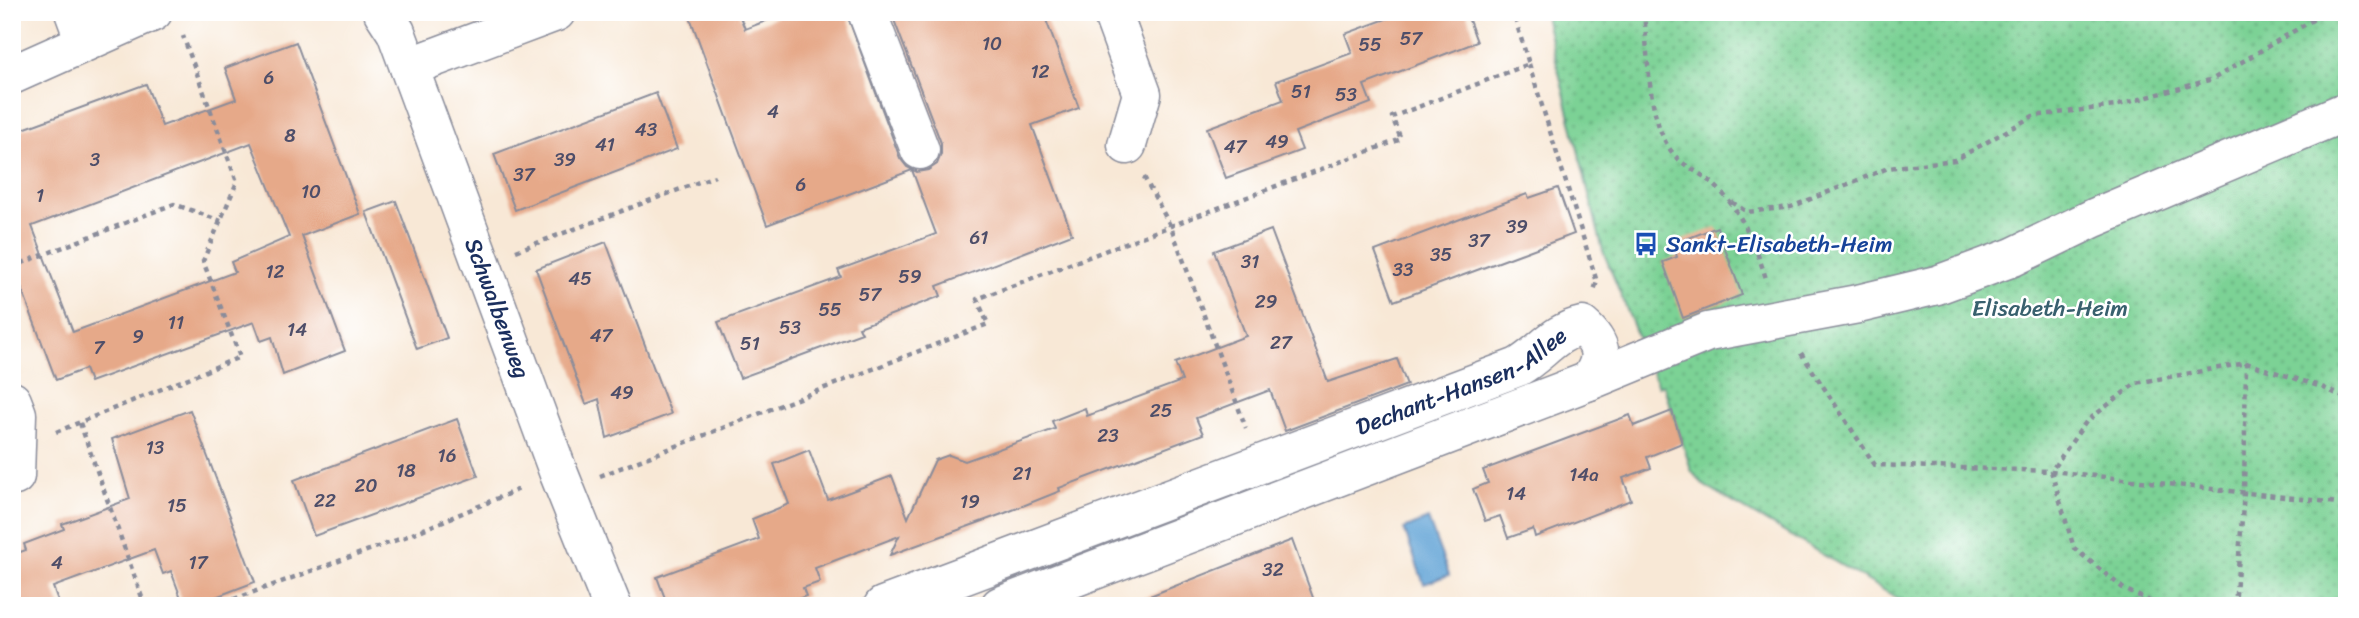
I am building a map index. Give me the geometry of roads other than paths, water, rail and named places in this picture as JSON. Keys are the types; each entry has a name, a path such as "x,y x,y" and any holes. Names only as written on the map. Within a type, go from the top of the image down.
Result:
{"street":[{"name":"Schwalbenweg","path":"383,12 396,32 562,482 612,606"},
{"path":"409,67 556,12"},
{"path":"867,12 920,150"},
{"path":"1112,12 1142,93 1127,145"},
{"path":"12,75 79,27 166,19"},
{"path":"1588,381 1708,332 1858,304 1937,285 2013,257 2094,218 2347,111"},
{"name":"Dechant-Hansen-Allee","path":"883,606 1518,367 1535,357 1547,342 1564,330 1582,326 1595,337 1602,353 1599,367 1588,381 1000,606"},
{"path":"12,401 18,414 17,459"}],"water":[{"path":"1428,519 1449,575 1424,584 1404,529"}],"place":[{"name":"Sankt-Elisabeth-Heim","path":"1646,244"}],"park label":[{"name":"Elisabeth-Heim","path":"2050,308"}]}
